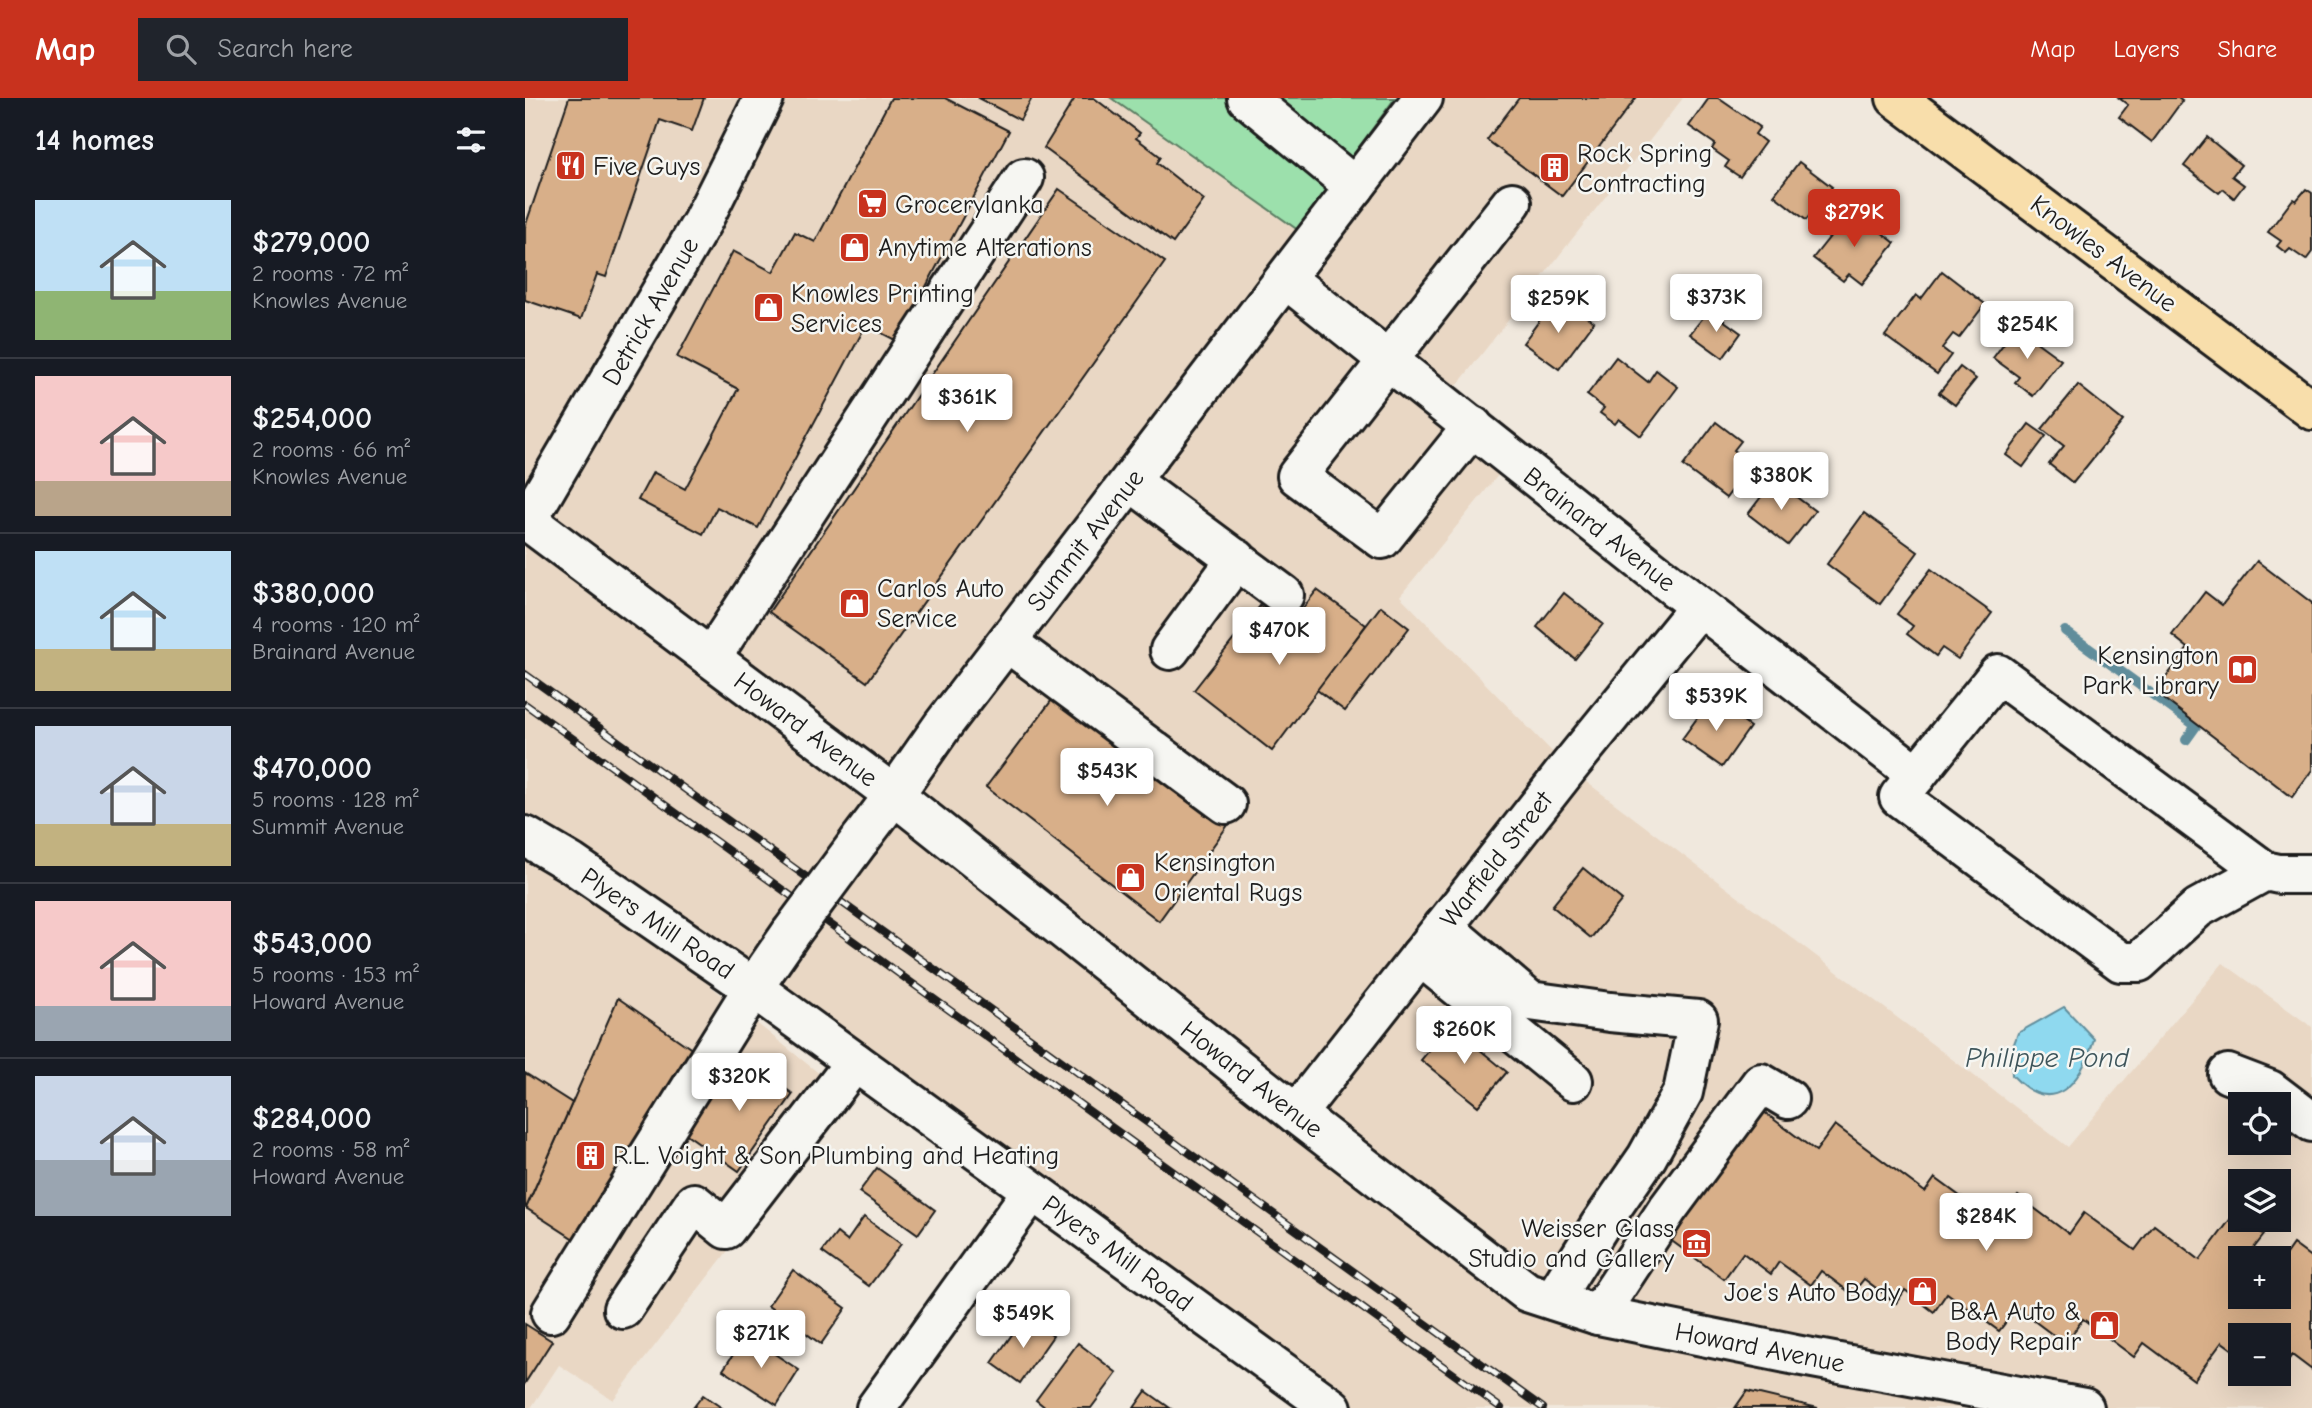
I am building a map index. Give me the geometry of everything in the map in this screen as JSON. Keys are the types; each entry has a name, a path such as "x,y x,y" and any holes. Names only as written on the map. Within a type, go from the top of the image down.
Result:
{"main road":[{"name":"Knowles Avenue","path":"1896,98 2312,410"}],"street":[{"name":"Detrick Avenue","path":"526,520 702,222 764,98"},
{"path":"1247,98 1355,187"},
{"name":"Summit Avenue","path":"551,1314 753,988 791,933 943,725 1423,98"},
{"path":"711,658 1024,178"},
{"path":"1473,426 1382,539 1297,476 1387,358 1513,202"},
{"name":"Brainard Avenue","path":"1286,279 1699,607 1917,775"},
{"path":"1130,481 1285,595"},
{"name":"Howard Avenue","path":"526,520 894,795 1296,1114 1527,1292 1598,1315 2084,1408"},
{"path":"1170,650 1237,559"},
{"name":"Warfield Street","path":"1296,1114 1568,768 1699,607"},
{"path":"1007,642 1226,804"},
{"path":"1998,674 2298,877 2198,908 2139,962 2121,962 1899,797 1998,674"},
{"name":"Plyers Mill Road","path":"525,836 571,863 753,988 1332,1408"},
{"path":"1431,942 1573,1081"},
{"path":"1431,942 1530,1001 1698,1020 1683,1092 1647,1157 1553,1300"},
{"path":"623,1309 694,1203 726,1229 855,1062"},
{"path":"2228,1074 2270,1090 2312,1122"},
{"path":"1598,1315 1667,1210 1761,1083 1788,1099"},
{"path":"876,1408 1032,1191"}],"shaded area":[{"path":"525,98 1683,98 1444,402 1512,458 1400,596 1568,768 2068,1147 2223,963 2312,1027 2312,1408 1332,1408 525,823"},
{"path":"525,829 594,892 847,1096 613,1400 559,1365 531,1408 525,1408"}],"green space":[{"path":"1111,98 1395,98 1298,230"}],"water":[{"name":"Philippe Pond","path":"2064,1007 2094,1039 2073,1081 2053,1095 2040,1094 2027,1088 2012,1075 2011,1052 2018,1033"}],"building":[{"path":"569,98 704,98 692,131 660,120 606,277 597,274 581,319 525,300 525,227"},
{"path":"891,98 945,98 1009,131 897,341 866,325 758,528 717,507 703,534 638,500 653,472 685,489 738,389 677,357 733,251 773,272 795,232 815,242"},
{"path":"978,98 1032,98 1020,120"},
{"path":"1075,98 1094,98 1140,133 1136,138 1161,157 1157,163 1204,200 1173,243 1044,148"},
{"name":"Rock Spring Contracting","path":"1519,98 1636,98 1562,196 1487,140"},
{"path":"1709,98 1718,98 1760,127 1755,134 1765,142 1740,177 1725,167 1729,161 1712,149 1715,144 1689,126"},
{"path":"2119,98 2178,98 2182,101 2152,142 2119,117 2128,105"},
{"path":"2207,137 2241,165 2232,176 2244,185 2234,198 2223,189 2219,193 2184,166"},
{"path":"1799,162 1832,187 1806,220 1774,195"},
{"path":"1059,189 1165,262 867,682 769,612"},
{"path":"2306,189 2312,193 2312,252 2306,260 2290,249 2286,253 2277,246 2281,241 2268,232 2293,199 2296,201"},
{"path":"1852,209 1895,243 1862,284 1849,274 1843,281 1813,258"},
{"path":"1942,271 1985,304 1959,338 1953,334 1942,348 1951,355 1937,374 1885,336 1916,295 1921,299"},
{"path":"1550,306 1564,316 1571,306 1594,322 1559,369 1523,343"},
{"path":"1709,310 1741,333 1723,358 1690,334"},
{"path":"2016,327 2061,360 2033,396 2015,382 2019,377 1993,358"},
{"path":"1616,357 1648,382 1656,370 1678,387 1641,436 1619,419 1615,424 1600,413 1604,408 1587,395"},
{"path":"1960,367 1976,379 1955,405 1939,393"},
{"path":"2078,385 2123,421 2073,483 2049,464 2064,446 2042,429"},
{"path":"1716,422 1741,441 1734,450 1752,464 1726,498 1683,466"},
{"path":"2029,424 2046,436 2023,467 2006,455"},
{"path":"1774,480 1815,511 1788,545 1748,514"},
{"path":"1864,513 1918,552 1880,604 1827,564"},
{"name":"Kensington Park Library","path":"2257,561 2312,603 2312,770 2292,797 2155,692 2188,648 2172,635 2205,592 2222,605"},
{"path":"1931,569 1992,613 1958,659 1942,648 1936,656 1907,634 1913,626 1897,614"},
{"path":"1317,590 1366,625 1272,751 1194,690 1260,606 1288,627"},
{"path":"1564,593 1603,624 1575,659 1537,627"},
{"path":"1381,606 1409,628 1345,711 1317,690"},
{"path":"1055,696 1228,825 1159,921 986,787"},
{"path":"1711,699 1750,727 1722,767 1682,739"},
{"path":"1583,868 1622,900 1591,938 1552,906"},
{"name":"R.L. Voight & Son Plumbing and Heating","path":"618,998 696,1052 577,1241 526,1208"},
{"path":"1450,1025 1507,1072 1478,1106 1421,1060"},
{"path":"738,1056 793,1094 739,1171 685,1133"},
{"path":"525,1073 572,1103 526,1208 525,1207"},
{"path":"1764,1112 1816,1151 1835,1125 1925,1192 1935,1178 1998,1224 2018,1196 2069,1234 2084,1213 2135,1250 2154,1225 2200,1260 2228,1222 2228,1232 2260,1232 2264,1235 2255,1246 2228,1246 2228,1309 2291,1309 2293,1244 2312,1258 2312,1370 2291,1356 2291,1323 2228,1323 2228,1346 2222,1342 2194,1380 2144,1343 2134,1357 2083,1319 2065,1344 2017,1308 1999,1331 1947,1293 1934,1312 1905,1290 1896,1303 1864,1279 1852,1294 1821,1271 1811,1285 1779,1262 1771,1274 1743,1253 1724,1279 1669,1239"},
{"path":"877,1168 935,1210 918,1234 859,1192"},
{"path":"864,1217 901,1244 869,1286 822,1252 837,1233 847,1241"},
{"path":"793,1270 846,1308 821,1344 768,1306"},
{"path":"1025,1316 1053,1336 1020,1383 992,1363"},
{"path":"525,1324 552,1341 525,1383"},
{"path":"746,1335 799,1370 777,1405 723,1370"},
{"path":"1078,1343 1117,1373 1091,1408 1046,1408 1036,1400"},
{"path":"1146,1391 1170,1408 1134,1408"},
{"path":"1747,1391 1818,1408 1735,1408"},
{"path":"703,1395 722,1408 693,1408"}],"waterway":[{"path":"2065,631 2196,726 2186,740"}],"railway":[{"path":"525,674 1543,1408"},
{"path":"525,704 1501,1408"}],"place":[{"name":"Five Guys","path":"570,166"},
{"name":"Rock Spring Contracting","path":"1554,168"},
{"name":"Grocerylanka","path":"872,204"},
{"name":"Anytime Alterations","path":"855,247"},
{"name":"Knowles Printing Services","path":"768,308"},
{"name":"Carlos Auto Service","path":"854,603"},
{"name":"Kensington Park Library","path":"2242,670"},
{"name":"Kensington Oriental Rugs","path":"1131,877"},
{"name":"R.L. Voight & Son Plumbing and Heating","path":"590,1155"},
{"name":"Weisser Glass Studio and Gallery","path":"1697,1243"},
{"name":"Joe's Auto Body","path":"1923,1292"},
{"name":"B&A Auto & Body Repair","path":"2104,1326"}]}
